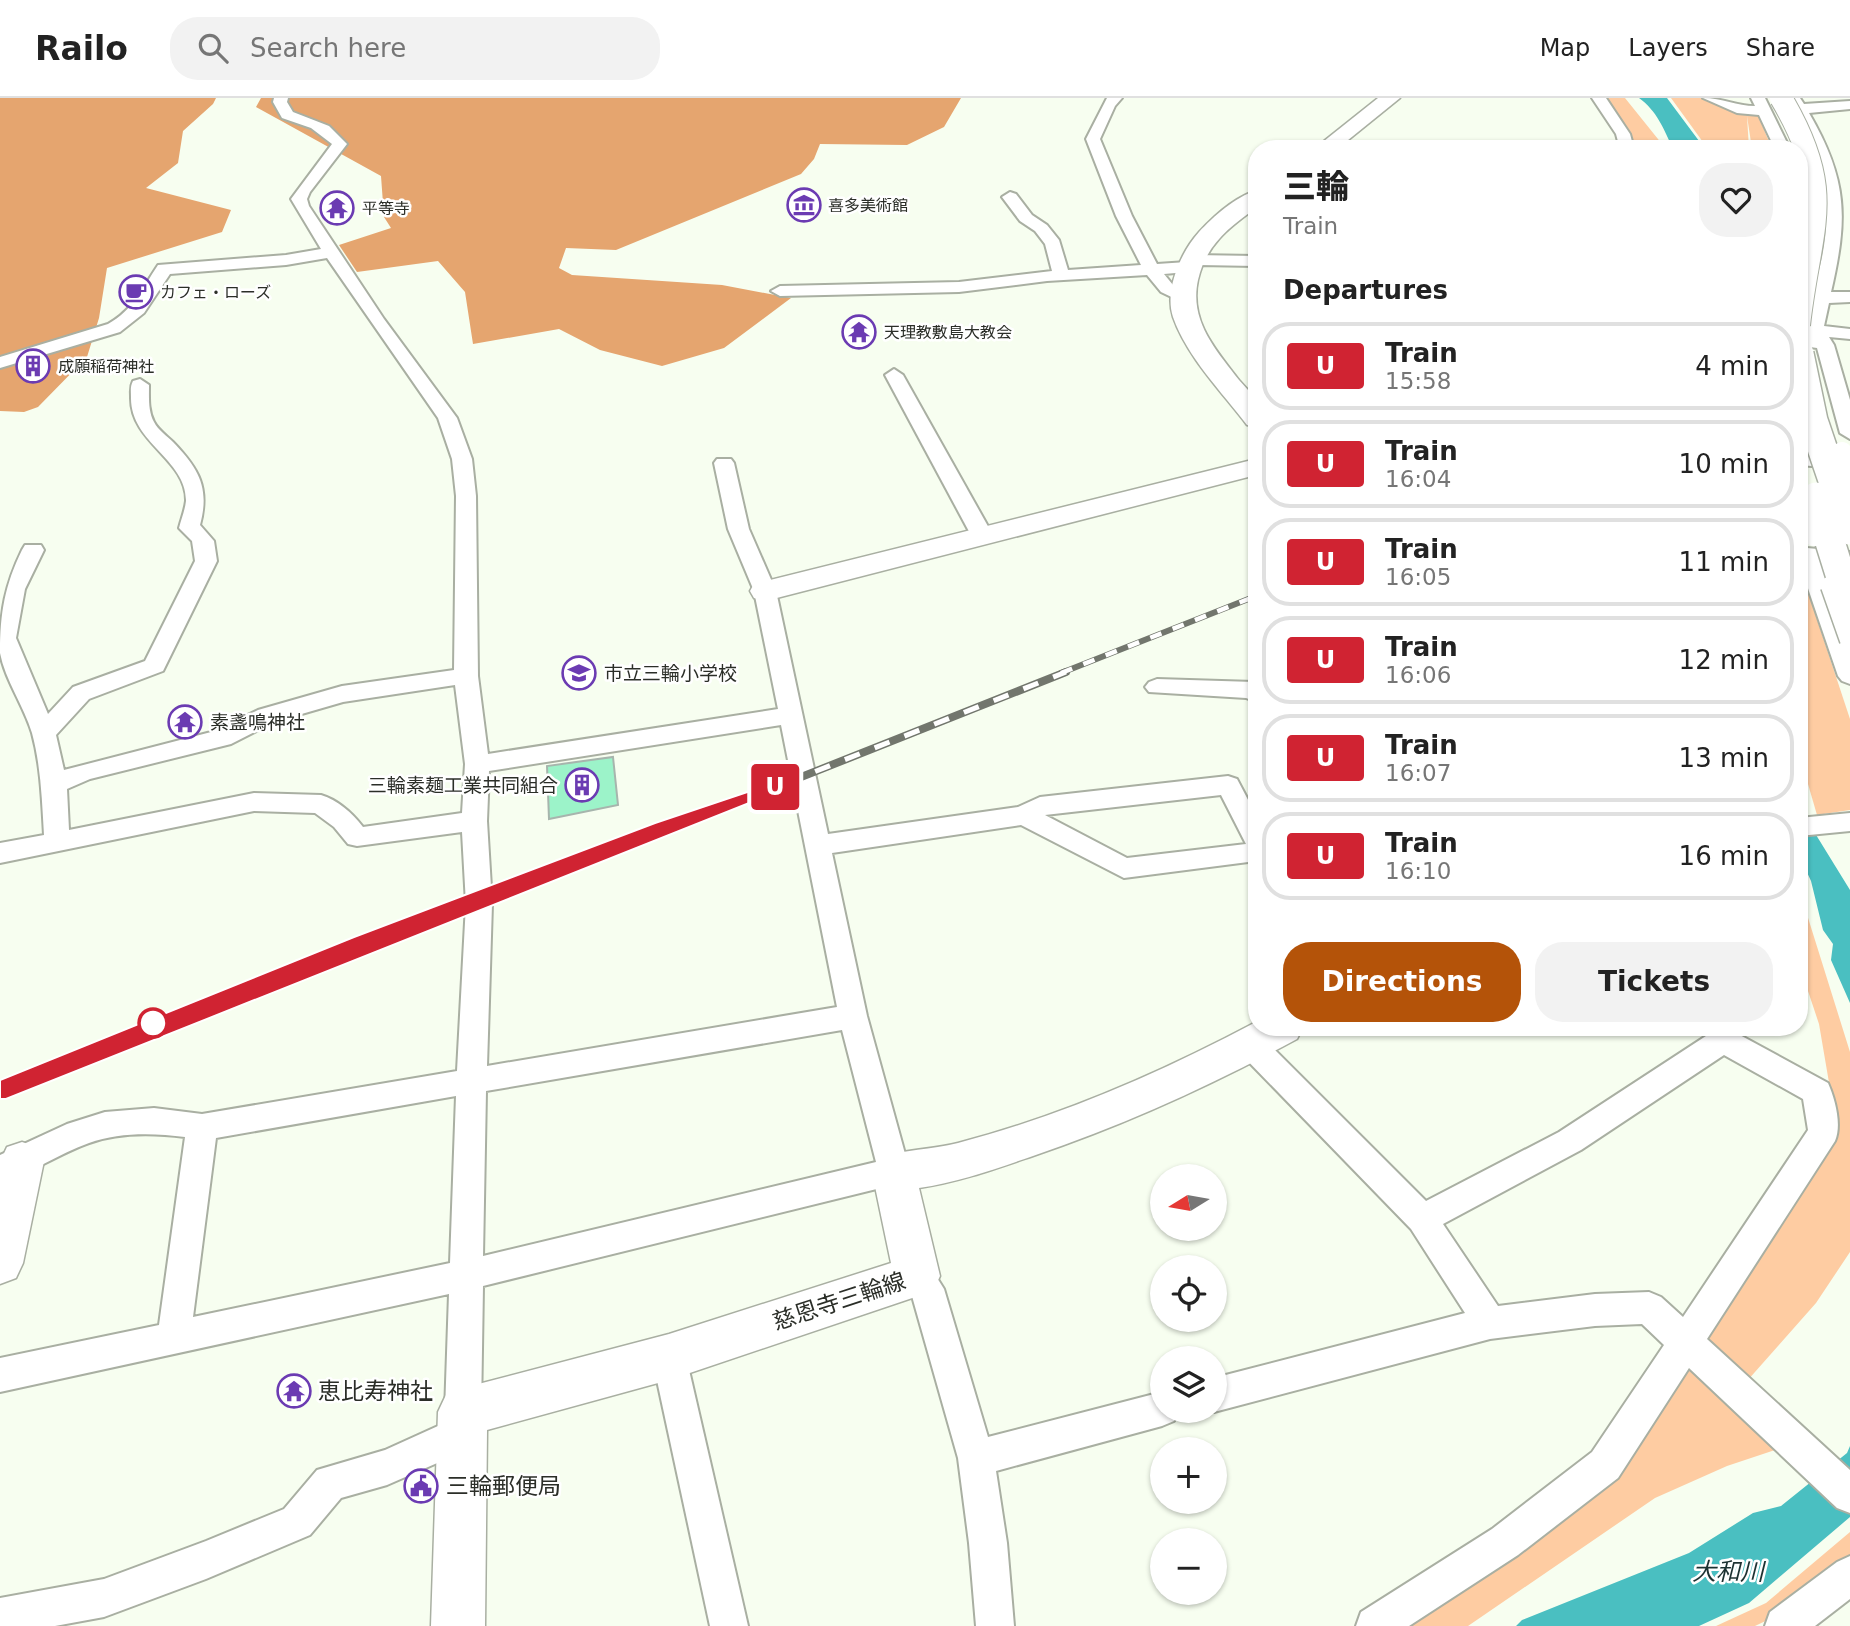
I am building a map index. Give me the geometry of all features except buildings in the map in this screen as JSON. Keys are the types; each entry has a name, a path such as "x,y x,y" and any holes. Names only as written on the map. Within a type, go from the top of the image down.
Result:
{"main road":[{"path":"1336,140 1390,98"},
{"path":"1786,102 1792,140"},
{"path":"1786,102 1803,140"},
{"path":"1808,151 1817,191 1818,215 1808,318"},
{"path":"1248,204 1218,226 1201,244 1184,298 1184,314 1197,338 1248,408"},
{"path":"1808,400 1850,530"},
{"path":"765,591 983,537 1248,465"},
{"path":"1808,468 1850,606"},
{"path":"894,1172 956,1163 1076,1123 1209,1067 1268,1036"},
{"path":"0,1263 11,1165"},
{"name":"慈恩寺三輪線","path":"463,1422 917,1276 894,1172"},
{"path":"458,1626 463,1422"}],"street":[{"path":"0,1617 104,1598 297,1522 330,1483 387,1467 463,1422 471,1083 479,904 474,821 477,764 466,676 467,496 461,453 447,418 331,252 299,199 340,144 336,136 311,122 287,115 280,102 281,98"},
{"path":"1115,98 1109,104 1093,139 1117,202 1154,271 1167,289 1184,298"},
{"path":"1599,98 1625,140"},
{"path":"1710,98 1742,110 1786,102 1845,102"},
{"path":"1784,140 1786,102"},
{"path":"1786,102 1817,137 1833,193 1839,234 1808,326"},
{"path":"1010,197 1026,218 1041,228 1053,243 1061,275"},
{"path":"1839,234 1850,247"},
{"path":"0,363 114,328 128,320 150,296 164,269 311,257 331,252"},
{"path":"780,291 959,286 1061,275 1154,271 1193,263 1248,262"},
{"path":"1819,298 1850,297"},
{"path":"1808,328 1850,334"},
{"path":"1808,331 1847,450 1850,475"},
{"path":"894,375 983,537"},
{"path":"44,733 80,693 155,666 206,561 203,541 195,530 189,528 196,500 192,484 176,457 146,426 140,410 140,385"},
{"path":"1808,457 1847,450"},
{"path":"0,1375 466,1275 894,1172 853,1016 765,591 752,566 726,484 724,463"},
{"path":"1808,518 1850,640"},
{"path":"33,550 14,589 2,638 44,733 54,784 57,840"},
{"path":"1808,554 1850,558"},
{"path":"1808,557 1849,672"},
{"path":"54,784 84,772 222,738 266,716 342,694 466,676"},
{"path":"1157,687 1248,690"},
{"path":"477,764 790,715"},
{"path":"819,845 1024,815 1040,806 1227,785 1248,823"},
{"path":"0,853 254,802 321,804 343,820 357,836 474,821"},
{"path":"1024,815 1124,868 1248,853"},
{"path":"1808,826 1850,822"},
{"path":"11,1165 81,1132 105,1125 165,1120 202,1127 853,1016"},
{"path":"1268,1036 1422,1219 1490,1324"},
{"path":"1422,1219 1570,1141 1721,1036"},
{"path":"1375,1626 1505,1542 1605,1465 1693,1348 1824,1132 1817,1092 1727,1036"},
{"path":"174,1336 202,1127"},
{"path":"917,1276 927,1289 976,1458 988,1543 995,1626"},
{"path":"1227,1392 1490,1324 1595,1310 1649,1308 1850,1495"},
{"path":"669,1357 729,1626"},
{"path":"976,1458 1150,1412"},
{"path":"1784,1626 1850,1575"}],"shaded area":[{"path":"0,98 216,98 213,104 183,131 178,163 146,188 231,210 222,232 107,268 99,318 87,357 38,407 24,412 0,411"},
{"path":"261,98 961,98 944,127 907,145 820,144 814,159 801,174 616,250 566,248 559,268 572,275 722,285 791,298 724,348 662,366 600,350 559,329 473,344 465,292 438,261 357,272 339,245 391,228 384,217 381,176 256,107"},
{"path":"1603,98 1625,98 1659,140 1631,140 1613,109"},
{"path":"1671,98 1704,98 1741,113 1758,115 1768,140 1751,140 1747,116 1748,140 1701,140"},
{"path":"1808,592 1850,719 1850,810 1817,815 1808,784"},
{"path":"1808,918 1850,1052 1850,1252 1816,1303 1747,1381 1707,1339 1833,1106 1819,1024 1808,991"},
{"path":"1686,1358 1775,1450 1727,1466 1655,1498 1468,1626 1398,1626 1611,1479"},
{"path":"1850,1532 1850,1559 1778,1615 1755,1626 1716,1626 1766,1603"}],"water":[{"path":"1639,98 1667,98 1698,140 1669,140"},
{"path":"1808,822 1850,890 1850,1003 1831,960 1833,944 1823,930 1808,874"},
{"name":"大和川","path":"1850,1446 1850,1517 1749,1603 1699,1626 1516,1626 1522,1620 1689,1553 1753,1513 1781,1506 1847,1453"}],"railway":[{"path":"1808,510 1850,508"},
{"path":"1061,673 1248,599"},
{"path":"16,1088 1066,672"},
{"path":"0,1095 16,1088"},
{"path":"12,1090 16,1088"}],"train":[{"name":"U","path":"0,1084 359,941 660,827 777,786 0,1095"}],"place":[{"name":"喜多美術館","path":"804,205"},
{"name":"平等寺","path":"337,208"},
{"name":"カフェ・ローズ","path":"136,292"},
{"name":"天理教敷島大教会","path":"859,332"},
{"name":"成願稲荷神社","path":"33,366"},
{"name":"市立三輪小学校","path":"579,673"},
{"name":"素盞鳴神社","path":"185,722"},
{"name":"三輪素麺工業共同組合","path":"582,785"},
{"name":"恵比寿神社","path":"294,1391"},
{"name":"三輪郵便局","path":"421,1486"}]}
